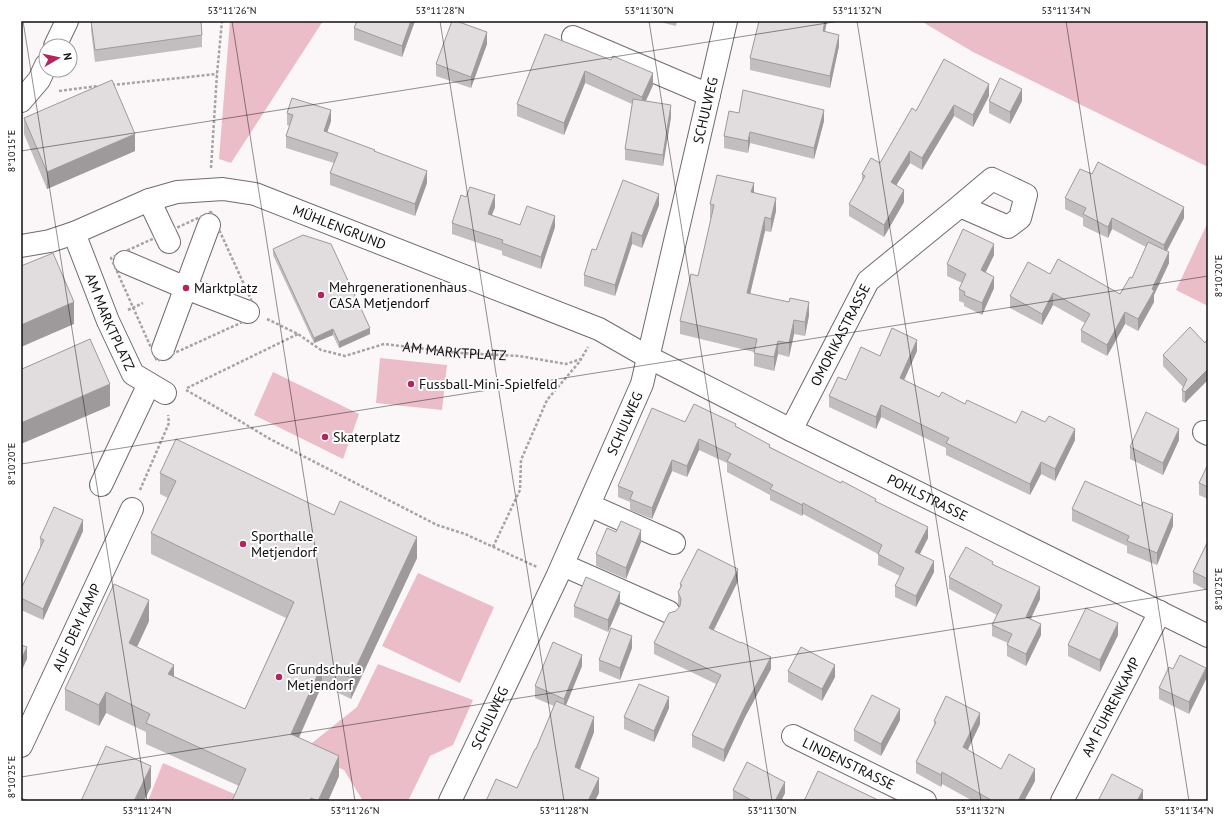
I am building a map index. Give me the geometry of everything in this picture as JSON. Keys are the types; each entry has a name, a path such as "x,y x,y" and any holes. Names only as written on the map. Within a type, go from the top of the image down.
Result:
{"street":[{"path":"59,38 67,21"},
{"name":"SCHULWEG","path":"450,801 560,571 642,384 726,21"},
{"path":"573,37 709,95"},
{"path":"25,97 40,78"},
{"name":"MÜHLENGRUND","path":"21,246 50,241 74,233 150,200 177,192 223,189 256,194 599,329 648,357"},
{"path":"150,200 169,242"},
{"name":"OMORIKASTRASSE","path":"791,430 868,281 960,206"},
{"path":"101,485 163,374 186,288 209,224"},
{"name":"AM MARKTPLATZ","path":"74,233 108,321 133,374 163,374"},
{"path":"125,262 248,312"},
{"name":"POHLSTRASSE","path":"648,357 791,430 1208,636"},
{"path":"589,505 674,543"},
{"name":"AUF DEM KAMP","path":"21,746 132,509"},
{"path":"560,571 669,612"},
{"name":"AM FUHRENKAMP","path":"1062,801 1160,612"},
{"name":"LINDENSTRASSE","path":"793,736 925,801"}],"path":[{"path":"210,191 217,74 222,21"},
{"path":"107,86 217,74"},
{"path":"25,97 99,86"},
{"name":"AM MARKTPLATZ","path":"248,312 258,315 298,334 322,350 345,356 384,344 460,353 519,356 566,364 581,359"},
{"path":"493,547 520,490 521,460 547,400 581,359 599,329"},
{"path":"163,374 298,334"},
{"path":"132,509 169,422 163,374"},
{"path":"163,374 270,439 437,525 465,534 493,547 560,571"}],"shaded area":[{"path":"230,21 323,21 231,163 219,159"},
{"path":"921,21 1208,21 1208,167 973,52"},
{"path":"1208,222 1208,306 1176,290"},
{"name":"Fussball-Mini-Spielfeld","path":"380,358 447,365 442,410 376,403"},
{"name":"Skaterplatz","path":"273,372 359,414 343,459 254,415"},
{"path":"418,573 494,607 460,683 382,646"},
{"path":"378,664 473,700 453,745 430,756 408,801 363,801 344,770 302,751 357,707"},
{"path":"163,763 239,796 237,801 148,801"}],"building":[{"path":"91,21 201,21 202,35 95,50"},
{"path":"357,21 411,21 402,46 354,28"},
{"path":"452,21 487,32 471,77 436,64"},
{"path":"759,21 825,21 823,31 839,35 830,76 750,58"},
{"path":"545,34 611,60 613,56 653,73 642,97 585,71 564,123 517,104"},
{"path":"944,59 989,84 973,115 954,105 922,158 910,151 891,182 904,190 884,225 849,204 865,176 862,174 871,158 880,163 912,108 916,111"},
{"path":"1000,78 1022,89 1010,112 989,101"},
{"path":"112,80 135,134 47,172 24,118"},
{"path":"743,90 824,110 814,148 750,132 748,141 724,136 729,111 739,113"},
{"path":"292,98 331,110 324,131 427,171 415,204 330,173 338,153 286,136 293,115 287,113"},
{"path":"633,99 671,105 663,155 625,149"},
{"path":"1098,162 1184,207 1164,245 1112,218 1108,227 1083,214 1086,208 1065,198 1080,169 1092,174"},
{"path":"717,175 754,183 751,192 776,198 771,219 765,217 747,293 789,302 790,298 809,302 805,322 794,320 789,343 778,341 774,357 754,353 757,339 680,321 691,274 698,276 714,205 710,204"},
{"path":"623,180 659,194 642,236 632,232 615,285 584,275 592,249 596,250"},
{"path":"470,187 495,195 488,214 520,225 527,206 555,216 541,257 502,243 503,240 452,223 461,195 466,197"},
{"path":"963,229 994,244 981,270 994,277 982,303 964,295 965,292 959,289 966,274 947,264"},
{"name":"Mehrgenerationenhaus CASA Metjendorf","path":"303,235 331,244 370,328 339,342 333,329 314,338 273,249"},
{"path":"1148,242 1169,252 1152,289 1154,291 1138,319 1125,312 1107,345 1081,330 1090,314 1053,293 1042,314 1010,296 1028,262 1050,274 1058,259 1120,294 1130,277 1132,278"},
{"path":"53,253 74,302 21,325 21,266"},
{"path":"1190,327 1205,343 1208,338 1208,369 1185,392 1182,390 1187,379 1163,355"},
{"path":"892,328 917,340 900,378 939,397 942,392 965,404 967,400 1016,423 1022,411 1045,422 1049,416 1075,429 1055,469 1041,462 1030,484 946,443 949,438 881,405 876,417 829,396 838,377 846,380 861,347 880,356"},
{"path":"90,339 110,384 21,423 21,366 22,369"},
{"path":"694,404 736,424 735,426 770,445 769,447 841,483 842,481 876,499 875,501 928,527 915,552 934,561 916,596 895,586 904,568 878,554 882,545 803,503 802,505 770,489 773,485 727,461 731,454 699,439 687,466 672,460 652,508 630,499 633,492 618,486 652,408 685,422"},
{"path":"1146,412 1179,429 1163,463 1130,447"},
{"path":"176,439 334,515 340,501 417,537 351,678 322,665 291,734 339,756 318,801 311,798 310,801 232,801 246,769 146,723 150,714 106,692 99,705 65,689 114,584 149,600 129,643 174,665 168,674 245,709 294,602 151,533 176,481 160,473"},
{"path":"1208,464 1208,487 1199,483"},
{"path":"1085,481 1141,506 1143,502 1173,514 1157,553 1127,541 1129,536 1072,509"},
{"path":"54,507 83,520 43,609 21,598 21,589 44,540 40,538"},
{"path":"621,521 641,530 626,568 596,554 607,528 616,532"},
{"path":"1208,541 1208,579 1193,572"},
{"path":"966,547 993,562 992,564 1040,587 1026,617 1041,624 1026,654 1007,645 1012,634 992,625 1002,605 949,577"},
{"path":"698,549 738,569 709,628 771,657 724,750 692,735 721,675 654,643 669,613 676,611 680,606 681,599 678,592 682,585 680,584"},
{"path":"586,577 620,592 608,620 574,606"},
{"path":"1086,608 1118,623 1100,660 1068,645"},
{"path":"611,628 632,636 620,668 599,660"},
{"path":"553,642 582,655 564,699 535,686"},
{"path":"21,645 27,647 21,660"},
{"path":"801,647 835,665 822,689 788,671"},
{"path":"1180,655 1206,668 1189,702 1159,688 1169,667 1173,669"},
{"path":"639,684 669,697 654,731 624,717"},
{"path":"872,695 900,709 881,744 854,730"},
{"path":"946,696 980,713 963,747 1001,769 1009,754 1035,769 1018,801 990,801 991,800 942,772 941,775 916,762 936,722 934,721"},
{"path":"556,701 594,717 575,767 599,778 588,801 486,801 496,779 517,788 536,749"},
{"path":"106,746 151,766 134,801 81,801"},
{"path":"747,762 785,782 775,801 753,801 733,790"},
{"path":"818,771 880,801 804,801"},
{"path":"1112,774 1143,790 1137,801 1098,801"},
{"path":"21,798 28,801 21,801"}],"place":[{"name":"Marktplatz","path":"186,288"},
{"name":"Mehrgenerationenhaus CASA Metjendorf","path":"321,295"},
{"name":"Fussball-Mini-Spielfeld","path":"411,384"},
{"name":"Skaterplatz","path":"325,437"},
{"name":"Sporthalle Metjendorf","path":"243,544"},
{"name":"Grundschule Metjendorf","path":"279,677"}]}
